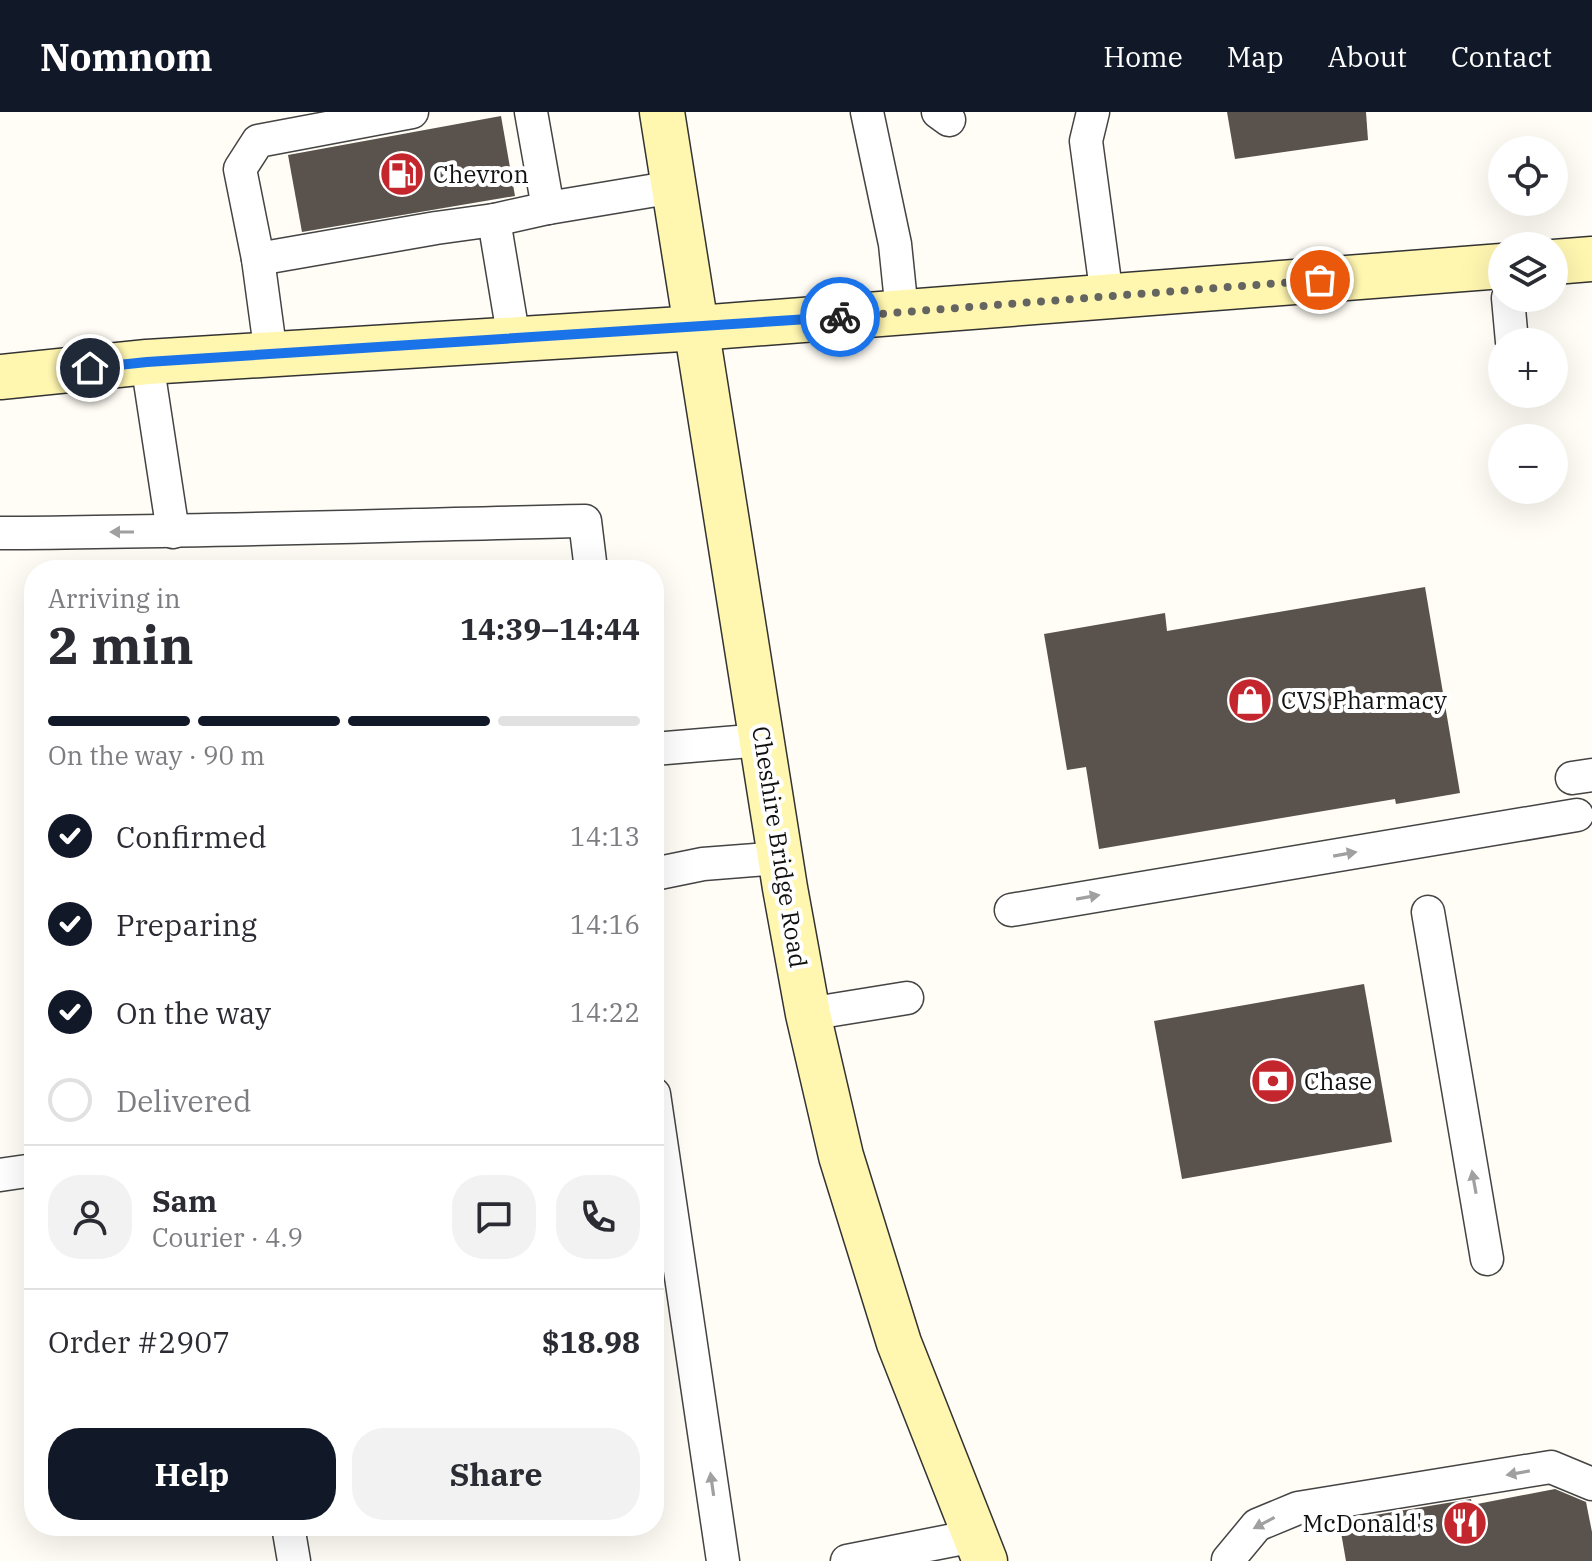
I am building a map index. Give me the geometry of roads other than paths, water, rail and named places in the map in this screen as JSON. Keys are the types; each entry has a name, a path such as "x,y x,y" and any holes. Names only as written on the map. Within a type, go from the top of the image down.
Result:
{"main road":[{"name":"Cheshire Bridge Road","path":"662,112 780,858 808,1014 841,1156 899,1343 980,1549"},
{"path":"1568,261 1592,259"},
{"path":"0,377 147,362 698,328 1488,267"}],"lane":[{"path":"531,112 548,208"},
{"path":"867,112 895,244 902,312"},
{"path":"1093,112 1086,141 1107,297"},
{"path":"271,355 258,259 240,169 258,141 352,132 414,118"},
{"path":"258,259 373,230 435,219 494,220 674,187"},
{"path":"494,220 514,340"},
{"path":"147,362 173,532"},
{"path":"0,533 173,532 585,521 590,560"},
{"path":"664,748 762,740"},
{"path":"1011,910 1577,815"},
{"path":"664,872 703,864 780,858"},
{"path":"1428,912 1487,1259"},
{"path":"808,1014 907,998"},
{"path":"664,1162 723,1561"},
{"path":"0,1175 24,1171"},
{"path":"1228,1560 1257,1525 1298,1508 1551,1467 1592,1484"},
{"path":"290,1536 294,1561"},
{"path":"847,1561 980,1549"}],"place":[{"name":"Chevron","path":"402,174"},
{"name":"CVS Pharmacy","path":"1250,700"},
{"name":"Chase","path":"1273,1081"},
{"name":"McDonald's","path":"1465,1523"}]}
